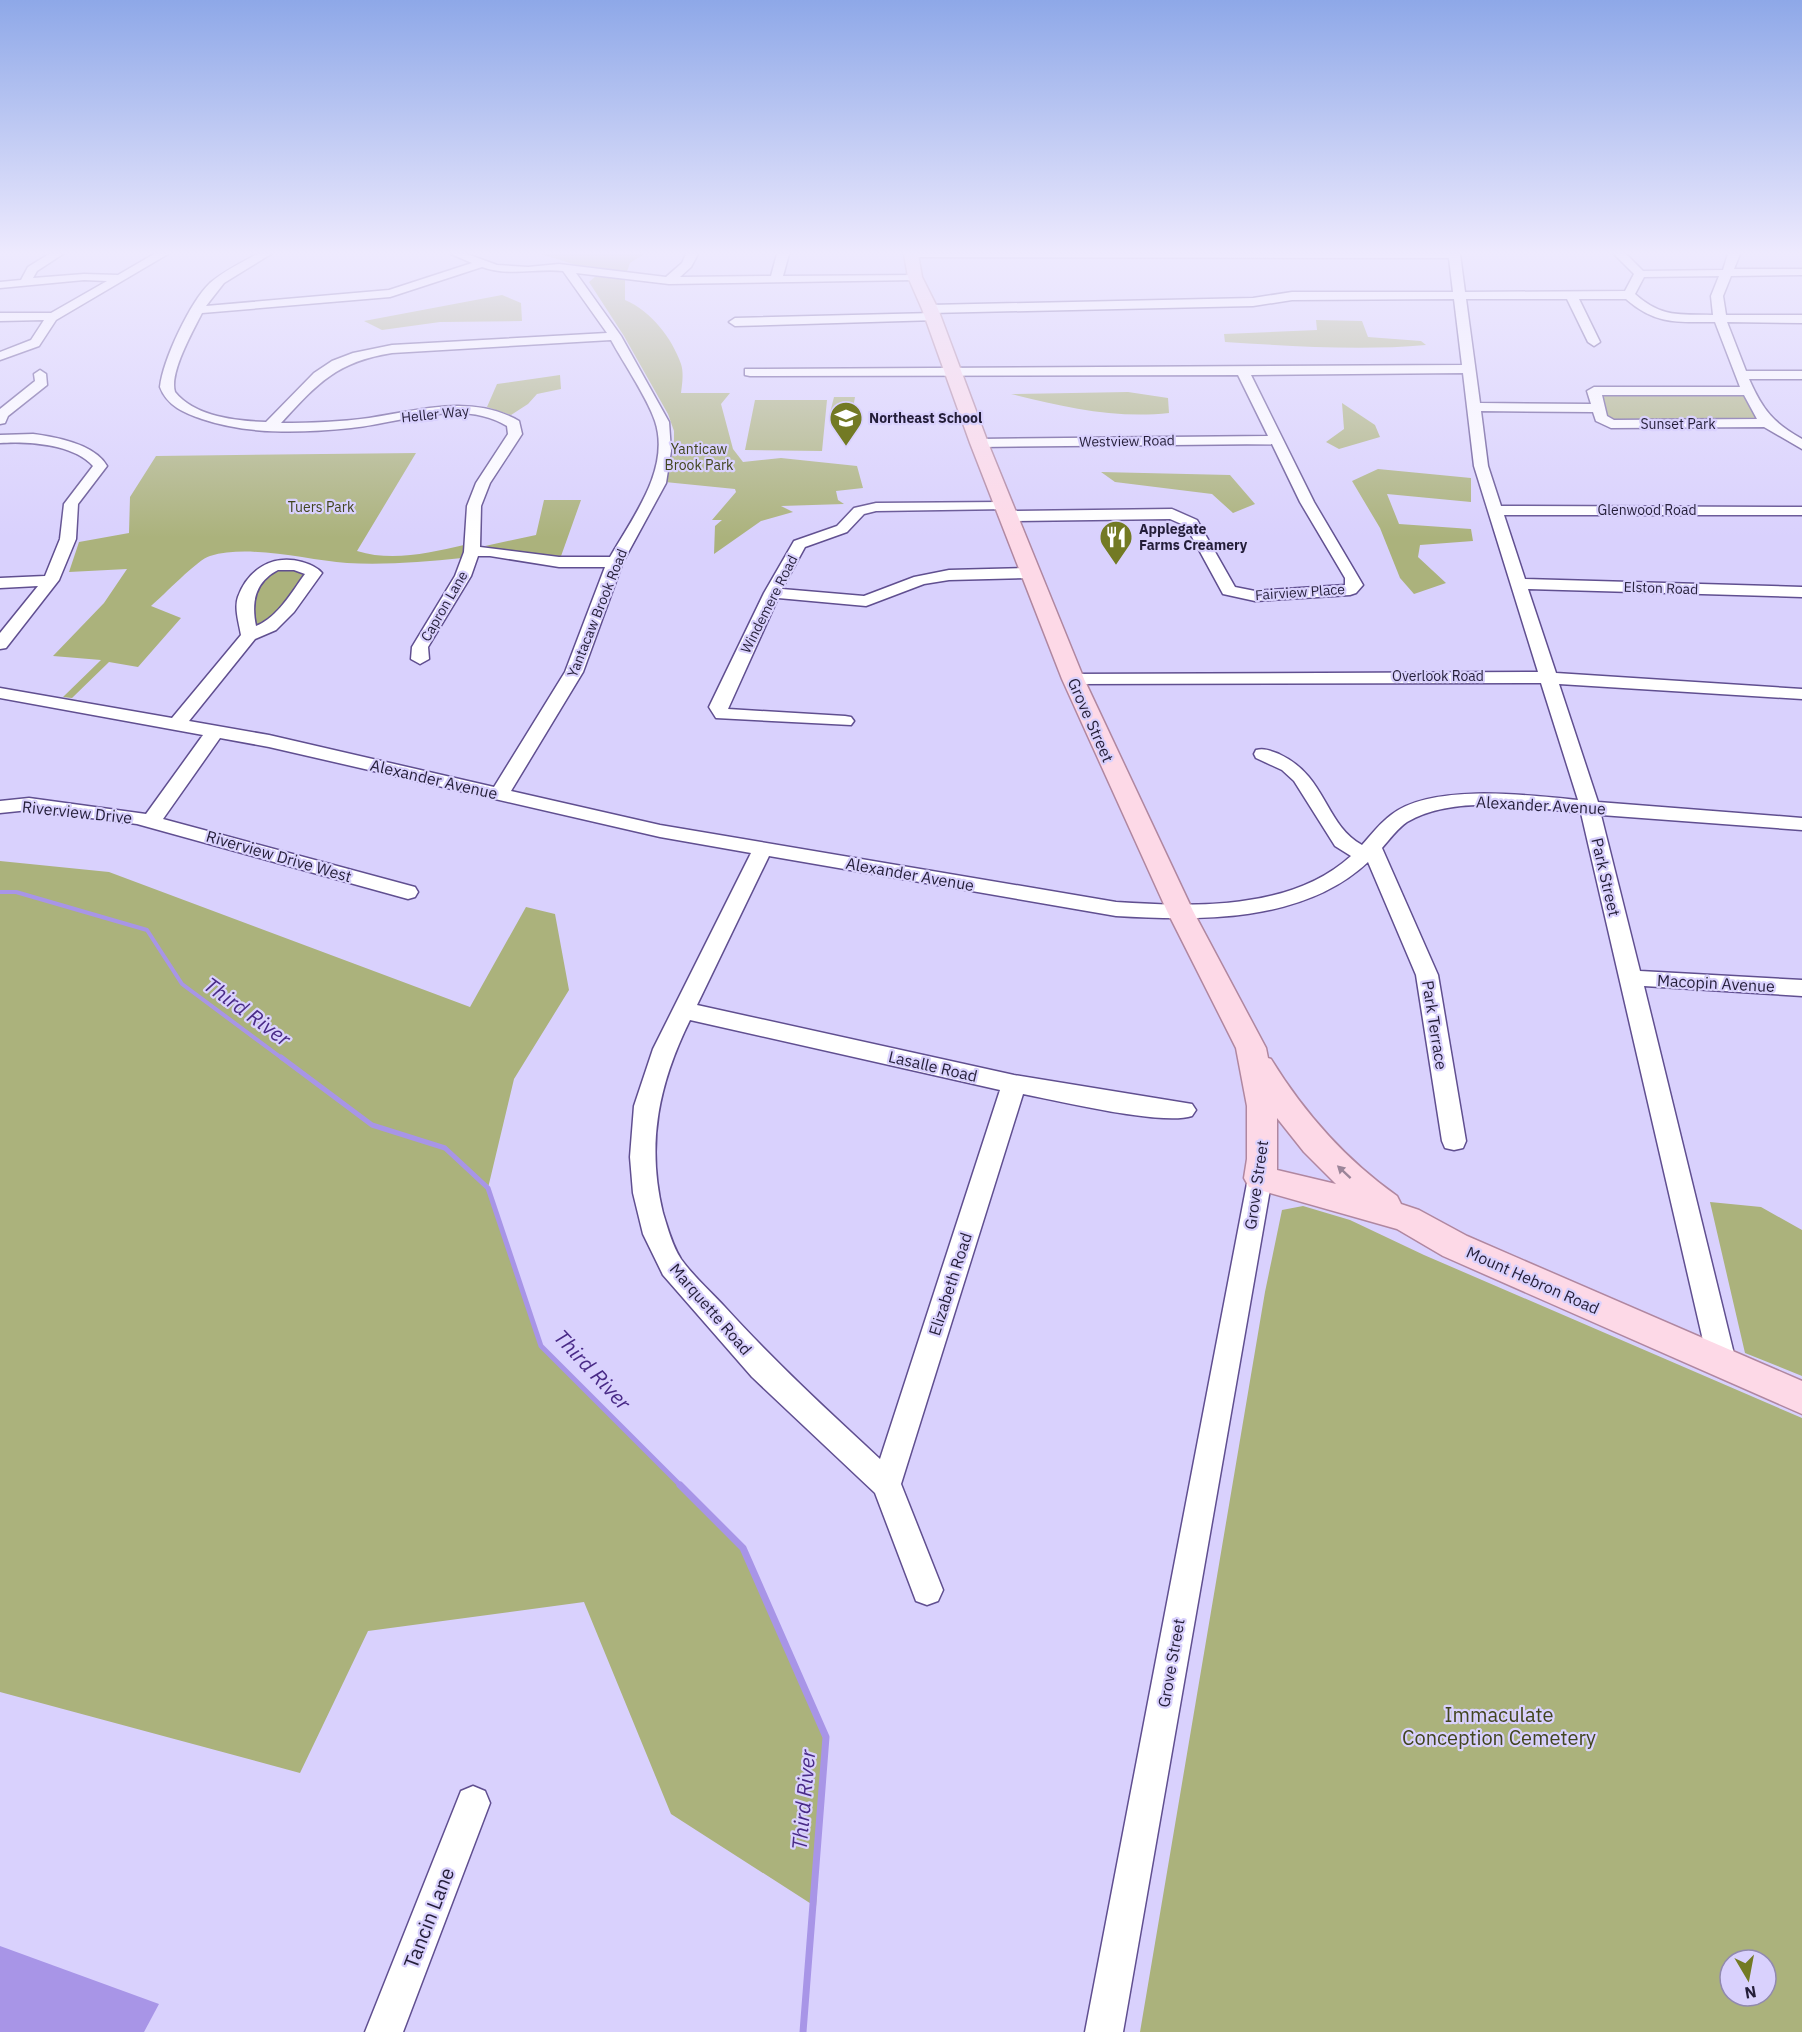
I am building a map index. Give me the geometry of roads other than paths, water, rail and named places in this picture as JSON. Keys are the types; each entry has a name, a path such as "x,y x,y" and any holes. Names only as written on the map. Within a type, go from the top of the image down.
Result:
{"main road":[{"name":"Grove Street","path":"944,349 1029,573 1101,744 1180,911 1251,1048 1263,1115 1263,1159 1260,1178"},
{"path":"1251,1048 1275,1091 1312,1143 1362,1189 1408,1220"},
{"name":"Mount Hebron Road","path":"1260,1178 1344,1199 1408,1220 1455,1246 1802,1398"}],"street":[{"path":"0,356 18,349"},
{"name":"Heller Way","path":"179,349 167,373 169,392 186,408 206,416 232,422 271,425 352,424 465,409 487,411 509,419 514,424 515,434 483,483 474,506 472,552"},
{"path":"271,425 318,377 337,364 359,356 395,349"},
{"name":"Yantacaw Brook Road","path":"499,794 545,723 574,672 615,562 659,483 664,451 662,422 622,349"},
{"name":"Park Street","path":"1467,349 1481,466 1493,510 1520,584 1590,808 1722,1362"},
{"path":"1732,349 1748,391 1767,423 1802,445"},
{"name":"Fairview Place","path":"1005,511 1172,514 1192,523 1229,591 1255,596 1350,590 1355,585 1353,578 1307,502 1242,369"},
{"path":"750,372 1469,369"},
{"path":"0,420 2,414 42,382 40,374"},
{"path":"1743,375 1802,375"},
{"path":"1474,407 1597,408 1594,391 1603,390 1748,391"},
{"name":"Sunset Park","path":"1597,408 1601,418 1611,424 1767,423"},
{"path":"1787,435 1802,436"},
{"path":"0,439 27,437 51,439 94,458 99,464 99,469 77,493 72,504 68,539 51,580 0,644"},
{"name":"Westview Road","path":"979,443 1276,440"},
{"name":"Windemere Road","path":"845,721 722,714 718,706 772,593 799,544 842,529 859,512 876,507 1005,511"},
{"name":"Glenwood Road","path":"1493,510 1802,511"},
{"path":"472,552 490,550 559,562 615,562"},
{"name":"Capron Lane","path":"420,660 420,647 463,576 472,552"},
{"path":"176,725 249,635 270,626 288,609 314,573 302,565 285,563 272,566 258,575 244,600 249,635"},
{"path":"772,593 866,601 920,580 949,574 1029,573"},
{"path":"0,583 51,580"},
{"name":"Elston Road","path":"1520,584 1802,592"},
{"path":"0,633 21,617"},
{"name":"Overlook Road","path":"1073,679 1450,676 1550,678 1802,694"},
{"name":"Alexander Avenue","path":"0,693 215,731 660,831 1116,909 1180,911 1254,905 1314,890 1337,878 1399,818 1411,811 1435,804 1502,801 1802,824"},
{"name":"Riverview Drive","path":"0,807 28,804 151,821 215,731"},
{"path":"1263,754 1289,766 1301,777 1342,842 1367,851"},
{"name":"Riverview Drive West","path":"151,821 408,892"},
{"name":"Marquette Road","path":"763,848 664,1049 646,1106 642,1157 646,1192 656,1234 672,1267 762,1368 886,1484 927,1590"},
{"name":"Park Terrace","path":"1367,851 1427,975 1454,1141"},
{"name":"Macopin Avenue","path":"1629,978 1802,988"},
{"name":"Lasalle Road","path":"683,1010 1014,1084 1145,1107 1184,1110"},
{"name":"Elizabeth Road","path":"886,1484 1014,1084"},
{"name":"Grove Street","path":"1104,2032 1260,1178"},
{"name":"Tancin Lane","path":"384,2032 473,1803"}],"waterway":[{"name":"Third River","path":"0,892 16,892 147,930 182,984 283,1059"},
{"name":"Third River","path":"281,1057 372,1125 445,1148 488,1188 541,1346 743,1548 826,1737 803,2032"}],"place":[{"name":"Northeast School","path":"846,447"},
{"name":"Applegate Farms Creamery","path":"1116,566"}],"park label":[{"name":"Yanticaw Brook Park","path":"699,457"},
{"name":"Tuers Park","path":"321,507"},
{"name":"Immaculate Conception Cemetery","path":"1499,1726"}]}
